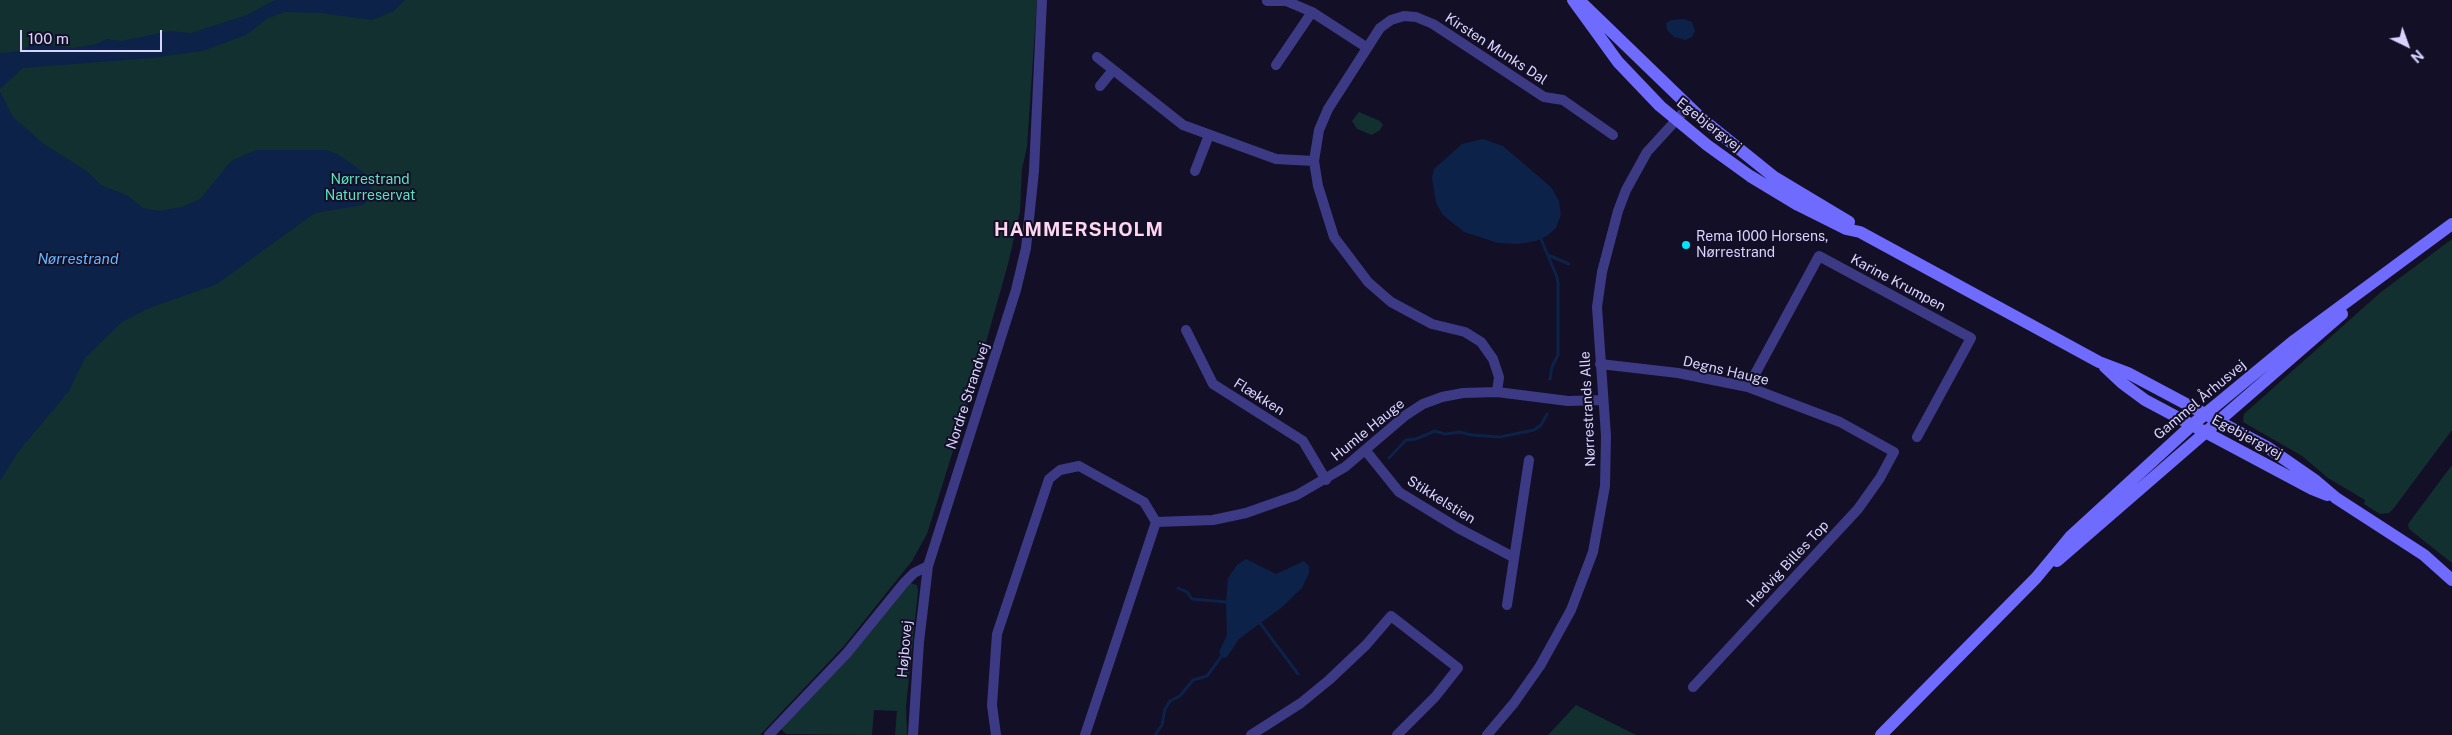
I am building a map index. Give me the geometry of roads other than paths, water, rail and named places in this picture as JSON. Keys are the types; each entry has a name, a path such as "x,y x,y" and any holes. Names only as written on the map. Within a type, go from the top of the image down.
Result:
{"street":[{"name":"Nordre Strandvej","path":"928,566 1016,290 1026,248 1034,171 1042,0"},
{"name":"Egebjergvej","path":"1573,0 1618,62 1676,120 1750,176 1824,218 1860,232 2099,362 2128,373 2267,447 2316,481 2336,498 2410,546 2452,580"},
{"name":"Egebjergvej","path":"1578,0 1689,106 1774,177 1850,223 1860,232"},
{"path":"1267,1 1286,1 1312,12 1366,47"},
{"path":"1276,65 1312,12"},
{"name":"Kirsten Munks Dal","path":"1497,392 1499,377 1493,358 1481,342 1465,332 1432,324 1392,302 1368,282 1349,260 1334,237 1318,186 1314,161 1319,130 1328,109 1366,47 1380,28 1391,20 1404,16 1416,17 1433,24 1544,97 1563,100 1613,134"},
{"path":"1097,57 1183,126 1276,159 1314,161"},
{"path":"1100,86 1113,70"},
{"name":"Nørrestrands Alle","path":"1487,735 1514,703 1540,666 1570,610 1592,552 1605,486 1606,436 1597,307 1602,272 1618,211 1647,152 1689,106"},
{"path":"1676,120 1682,117 1690,118 1753,167 1774,177"},
{"path":"1195,171 1209,135"},
{"name":"Gammel Århusvej","path":"1881,735 2036,578 2070,538 2192,425 2295,340 2452,224"},
{"name":"Karine Krumpen","path":"1748,387 1819,256 1971,338 1917,437"},
{"name":"Gammel Århusvej","path":"2036,578 2079,544 2401,263"},
{"name":"Flækken","path":"1186,330 1213,384 1303,441 1326,480"},
{"name":"Egebjergvej","path":"2099,362 2122,384 2145,400 2312,489 2336,498"},
{"name":"Degns Hauge","path":"1600,364 1678,373 1748,387 1840,422 1894,452"},
{"name":"Humle Hauge","path":"1156,522 1213,520 1246,514 1284,501 1326,480 1366,451 1406,415 1423,404 1463,393 1497,392 1577,401 1602,400"},
{"name":"Stikkelstien","path":"1366,451 1399,492 1458,528 1513,557"},
{"name":"Hedvig Billes Top","path":"1693,687 1858,510 1880,478 1894,452"},
{"path":"1507,605 1529,460"},
{"path":"996,735 992,705 997,634 1049,479 1060,470 1079,466 1144,502 1156,522 1085,735"},
{"path":"769,735 847,653 904,583 914,573 928,566"},
{"name":"Højbovej","path":"914,735 919,642 928,566"},
{"path":"1251,735 1301,703 1329,680 1366,645 1391,616 1458,668 1435,697 1397,735"}],"water":[{"path":"275,0 405,0 394,11 372,20 321,13 285,12 268,18 246,35 202,51 151,58 23,68 0,89 0,53 22,51 32,43 73,48 96,44 107,39 121,41 170,31 191,33 247,15"},
{"path":"1684,19 1692,22 1695,31 1692,37 1685,40 1674,37 1667,30 1666,23 1671,20"},
{"name":"Nørrestrand","path":"0,91 13,117 44,144 88,172 101,185 128,196 143,208 159,211 182,207 200,199 231,161 256,150 327,150 339,155 367,175 373,195 363,205 315,213 217,284 147,309 122,322 85,358 69,391 19,451 0,481"},
{"path":"1483,139 1503,146 1551,187 1559,201 1561,215 1556,228 1547,236 1536,241 1518,244 1498,243 1464,232 1443,215 1436,203 1432,178 1434,169 1462,144"},
{"path":"1246,559 1276,574 1304,561 1309,566 1309,573 1302,588 1281,608 1239,639 1227,657 1222,658 1219,652 1227,635 1226,602 1228,578 1237,565"}],"waterway":[{"path":"1541,239 1557,277 1558,284 1558,355 1552,367 1550,379"},
{"path":"1548,255 1569,264"},
{"path":"1389,458 1406,440 1416,439 1435,431 1445,434 1460,432 1500,437 1534,430 1541,425 1547,414"},
{"path":"1178,588 1187,592 1192,599 1226,602"},
{"path":"1260,623 1298,674"},
{"path":"1155,735 1162,725 1165,709 1170,701 1180,696 1193,680 1207,676 1221,657"}],"place":[{"name":"Rema 1000 Horsens, Nørrestrand","path":"1686,245"}],"district":[{"name":"HAMMERSHOLM","path":"1079,230"}],"park label":[{"name":"Nørrestrand Naturreservat","path":"370,188"}]}
